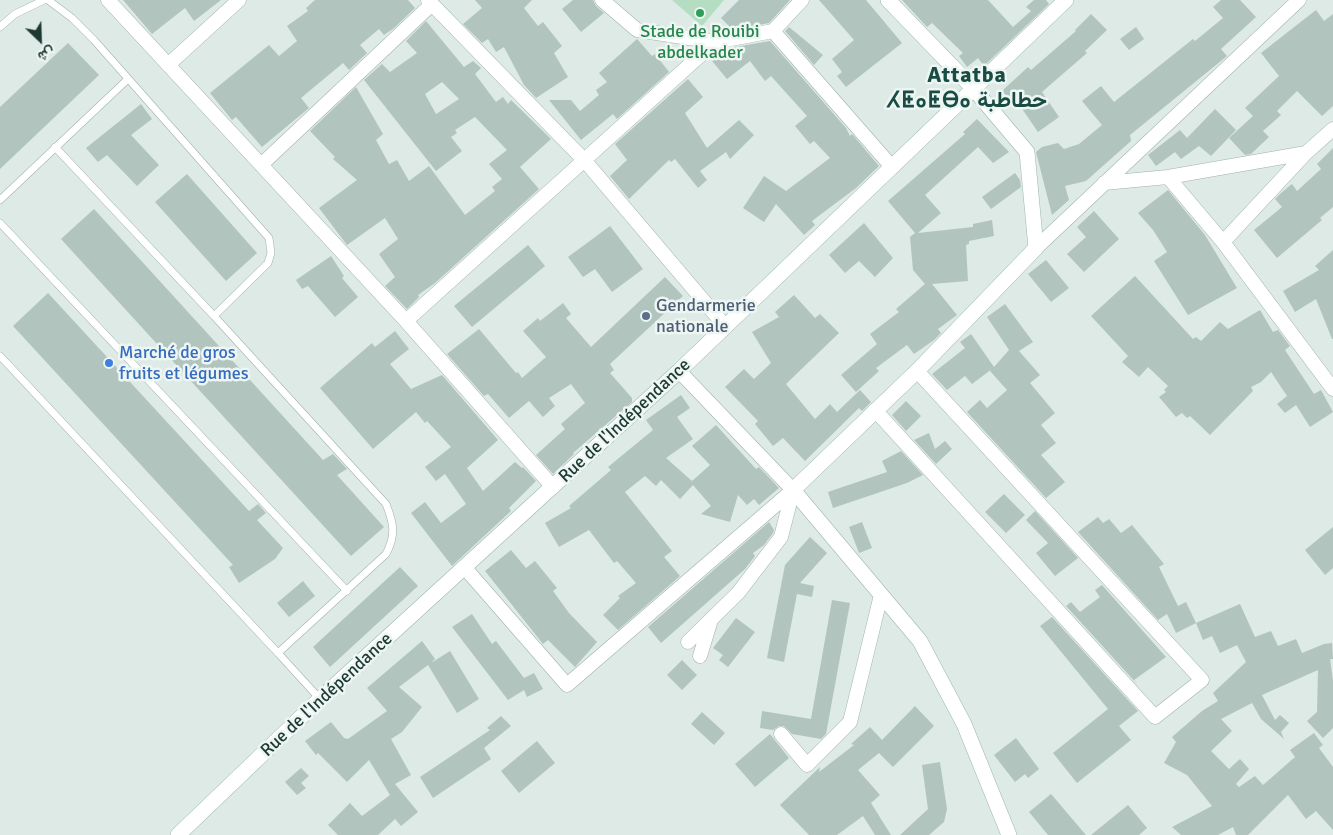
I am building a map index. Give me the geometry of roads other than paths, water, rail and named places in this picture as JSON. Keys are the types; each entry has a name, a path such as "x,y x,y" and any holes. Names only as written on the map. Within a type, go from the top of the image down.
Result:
{"main road":[{"path":"888,0 973,88 1026,152 1036,248 917,371 793,490 920,641 964,724 1009,835"},
{"name":"Rue de l'Indépendance","path":"178,835 320,699 679,371 1066,0"}],"street":[{"path":"108,0 406,321 553,487"},
{"path":"168,65 239,0"},
{"path":"602,0 637,30 715,42 773,31 802,0"},
{"path":"1036,248 1299,0"},
{"path":"261,165 430,2 585,161 725,326"},
{"path":"773,31 892,166"},
{"path":"406,321 715,42"},
{"path":"1222,242 1306,153 1333,129"},
{"path":"1104,182 1168,177 1306,153"},
{"path":"1168,177 1222,242 1333,389"},
{"path":"679,371 793,490"},
{"path":"875,410 1155,717 1202,680 917,371"},
{"path":"465,568 567,685 793,490"},
{"path":"688,642 754,575 781,537 793,490"},
{"path":"780,734 807,765 850,722 881,595"},
{"path":"700,656 711,620"}],"lane":[{"path":"0,27 15,14 44,0"},
{"path":"48,0 72,18 269,238 271,253 268,263 214,316"},
{"path":"0,200 128,79"},
{"path":"55,147 214,316 386,504 394,525 393,541 386,554 278,653"},
{"path":"0,222 347,590"},
{"path":"0,356 320,699"}],"place":[{"name":"Stade de Rouibi abdelkader","path":"700,13"},
{"name":"Gendarmerie nationale","path":"646,316"},
{"name":"Marché de gros fruits et légumes","path":"109,363"}],"district":[{"name":"Attatba ⵃⵟⴰⵟⴱⴰ حطاطبة","path":"967,88"}]}
